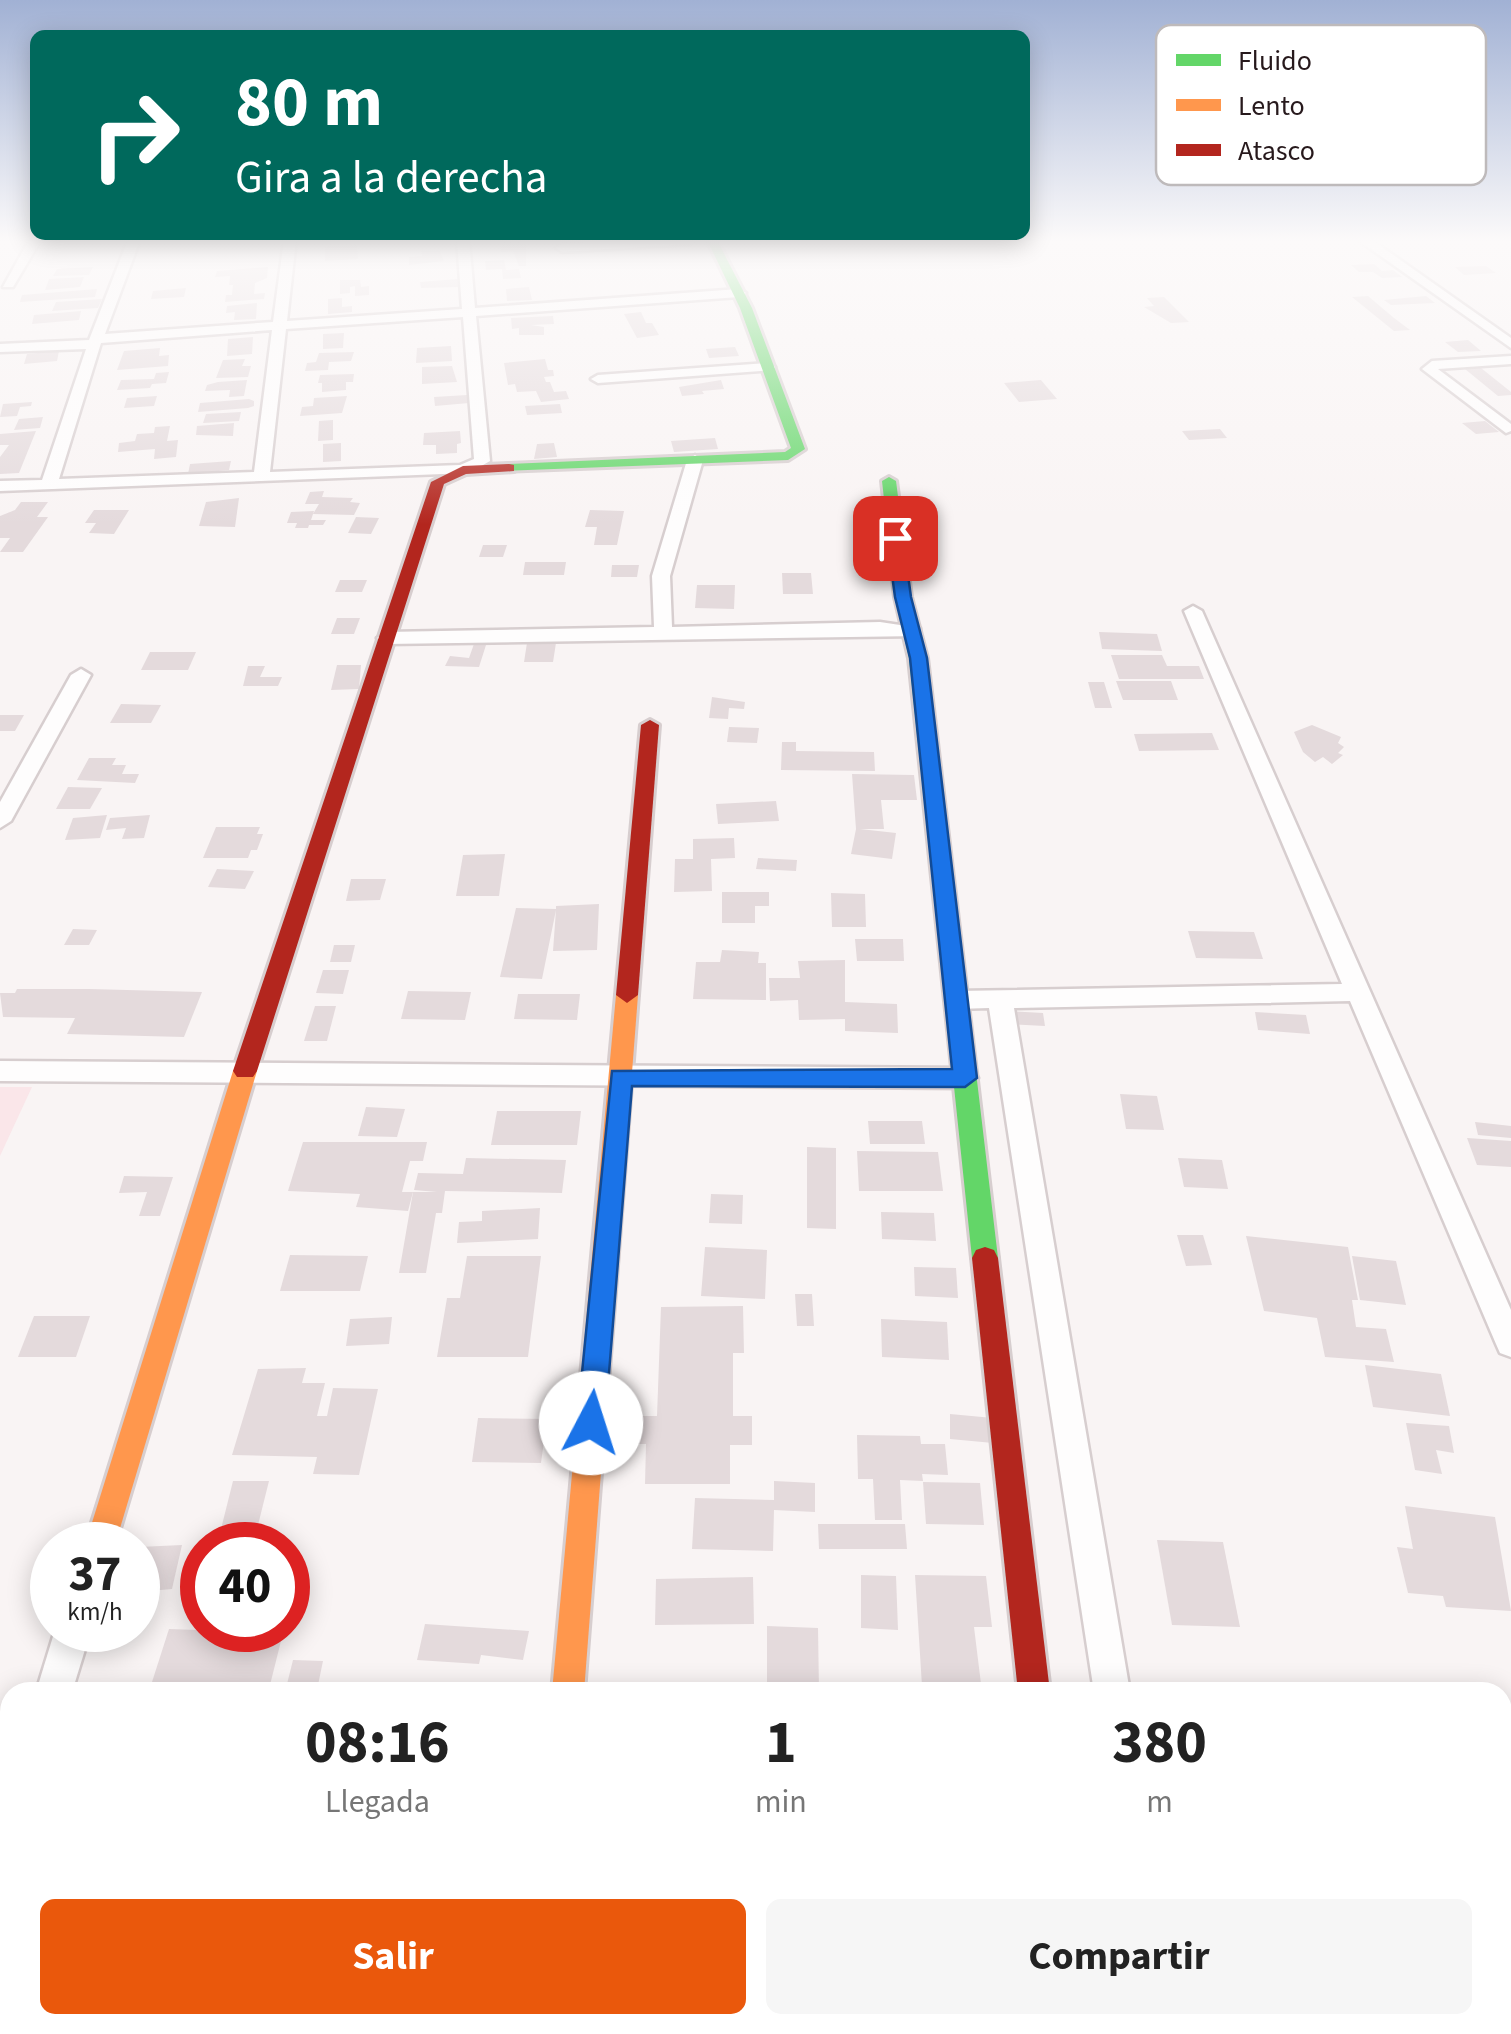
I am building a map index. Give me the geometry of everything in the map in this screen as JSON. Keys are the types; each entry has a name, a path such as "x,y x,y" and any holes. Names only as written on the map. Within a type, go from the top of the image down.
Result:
{"street":[{"path":"50,484 98,335"},
{"path":"0,348 170,335"},
{"path":"261,478 278,335"},
{"path":"107,1522 244,1074 438,482 482,461 472,335"},
{"path":"0,486 788,456 798,449 755,335"},
{"path":"1506,428 1429,369 1432,365 1511,360"},
{"path":"598,379 768,368"},
{"path":"663,632 660,576 695,460"},
{"path":"889,480 903,597 914,632 1033,1682"},
{"path":"1193,611 1511,1344"},
{"path":"386,638 880,628 914,632"},
{"path":"0,821 81,675"},
{"path":"569,1682 650,725"},
{"path":"956,1000 1358,992"},
{"path":"1000,999 1110,1682"},
{"path":"0,1071 965,1078"},
{"path":"57,1682 67,1652"}],"shaded area":[{"path":"0,1087 32,1087 0,1156"}],"building":[{"path":"323,335 344,335 343,348 323,349"},
{"path":"253,337 252,354 227,356 228,339"},
{"path":"1468,340 1481,351 1458,352 1445,342"},
{"path":"451,346 452,361 416,363 417,348"},
{"path":"735,347 739,356 709,358 706,349"},
{"path":"160,348 159,356 169,355 168,366 117,370 124,351"},
{"path":"59,351 57,361 24,364 27,354"},
{"path":"354,352 351,361 329,362 328,370 305,371 307,363 316,362 319,353"},
{"path":"245,359 242,366 251,366 248,377 216,378 223,360"},
{"path":"545,359 554,376 544,377 546,382 550,382 554,392 566,391 569,399 541,402 536,391 517,392 515,384 508,385 504,363"},
{"path":"452,366 457,382 422,384 422,367"},
{"path":"1481,368 1511,395 1498,396 1465,369"},
{"path":"169,372 166,383 117,390 121,380 154,379 156,373"},
{"path":"354,374 353,382 346,382 346,390 322,392 322,383 318,383 320,375"},
{"path":"247,380 244,396 229,397 230,390 205,391 207,385 218,382"},
{"path":"721,380 724,389 702,391 704,394 682,396 679,387"},
{"path":"1041,380 1057,399 1019,402 1004,383"},
{"path":"467,395 469,403 435,406 434,397"},
{"path":"157,396 154,406 124,408 127,398"},
{"path":"347,396 342,413 300,416 302,407 313,406 314,398"},
{"path":"249,399 254,406 198,412 200,403"},
{"path":"32,402 31,406 20,407 17,416 0,417 3,404"},
{"path":"560,404 562,413 527,415 525,406"},
{"path":"241,412 239,421 203,423 206,414"},
{"path":"43,417 40,428 14,430 19,419"},
{"path":"333,420 333,440 318,441 319,421"},
{"path":"1485,421 1499,432 1476,434 1462,423"},
{"path":"234,423 233,436 196,435 197,426"},
{"path":"170,426 167,441 178,440 176,457 154,459 155,449 118,452 119,443 135,441 137,434 154,433 155,427"},
{"path":"1220,429 1227,438 1189,440 1182,431"},
{"path":"36,431 19,473 0,474 0,457 9,445 0,445 0,434"},
{"path":"460,431 457,453 436,454 436,445 423,445 424,433"},
{"path":"715,438 718,449 674,452 671,441"},
{"path":"341,443 341,461 323,462 323,444"},
{"path":"554,443 557,457 534,459 537,444"},
{"path":"231,461 229,470 188,474 190,464"},
{"path":"324,491 322,497 353,498 350,502 360,503 354,515 313,514 319,504 305,504 310,492"},
{"path":"239,498 235,527 199,526 206,502"},
{"path":"21,502 48,502 37,517 48,517 23,552 0,552 10,538 0,538 0,516 15,510"},
{"path":"94,510 129,510 114,534 89,533 96,523 85,523"},
{"path":"590,510 624,511 617,545 594,545 597,527 585,527"},
{"path":"314,511 311,520 326,520 323,525 308,528 295,528 297,523 287,523 291,512"},
{"path":"356,517 379,518 371,534 348,533"},
{"path":"483,545 507,545 503,557 479,557"},
{"path":"525,562 566,562 564,575 523,575"},
{"path":"612,565 639,565 637,577 611,577"},
{"path":"782,573 811,573 813,594 783,594"},
{"path":"340,580 367,580 362,592 335,592"},
{"path":"697,585 735,585 734,609 695,608"},
{"path":"337,618 360,618 354,634 331,634"},
{"path":"1099,632 1157,634 1162,651 1102,649"},
{"path":"527,643 556,643 553,662 524,662"},
{"path":"474,644 486,645 479,667 445,666 450,656 469,658"},
{"path":"150,652 196,652 188,670 141,670"},
{"path":"1111,655 1162,655 1167,666 1199,666 1204,679 1119,679"},
{"path":"337,665 361,665 359,689 331,690"},
{"path":"248,666 265,666 260,677 282,677 278,686 243,686"},
{"path":"1116,681 1171,681 1178,700 1123,700"},
{"path":"1088,682 1104,682 1112,708 1095,708"},
{"path":"712,697 745,702 744,709 729,708 728,719 709,718"},
{"path":"121,704 161,705 151,723 110,723"},
{"path":"0,715 24,715 15,731 0,731"},
{"path":"1312,725 1341,737 1338,743 1344,747 1338,753 1343,755 1332,764 1323,757 1315,762 1303,752 1294,732"},
{"path":"729,727 759,728 757,743 727,742"},
{"path":"1212,733 1219,750 1139,751 1134,734"},
{"path":"782,742 796,742 796,751 874,752 875,771 781,770"},
{"path":"89,758 116,758 112,765 126,765 122,774 139,774 135,783 77,780"},
{"path":"852,774 914,775 917,800 881,800 884,829 860,829 896,833 892,859 851,854 856,829"},
{"path":"68,787 102,788 90,809 56,809"},
{"path":"776,801 779,821 718,824 716,804"},
{"path":"107,815 100,838 65,840 73,818"},
{"path":"150,815 144,838 122,839 126,828 106,830 110,818"},
{"path":"216,827 260,827 257,834 263,834 257,850 251,850 248,858 203,858"},
{"path":"734,838 735,858 711,859 712,891 674,892 675,859 693,859 693,839"},
{"path":"505,854 499,896 456,896 463,855"},
{"path":"758,858 797,860 796,871 756,869"},
{"path":"217,869 254,871 245,889 208,887"},
{"path":"351,879 386,879 380,900 346,901"},
{"path":"722,892 769,892 769,906 755,906 755,923 722,923"},
{"path":"831,893 865,894 866,927 832,927"},
{"path":"599,904 597,950 553,951 556,910 542,979 500,977 516,908"},
{"path":"73,929 97,930 89,945 64,945"},
{"path":"1188,931 1254,932 1263,959 1196,958"},
{"path":"855,939 903,939 904,961 857,961"},
{"path":"334,945 355,945 351,962 330,962"},
{"path":"722,950 759,952 758,963 766,963 766,1000 693,999 696,962 720,962"},
{"path":"845,960 845,1002 897,1004 898,1033 845,1031 845,1019 799,1020 798,1000 770,1001 769,978 800,978 798,961"},
{"path":"323,970 349,970 343,994 316,993"},
{"path":"17,989 202,992 184,1037 67,1034 75,1018 3,1017 0,993 15,993"},
{"path":"408,991 471,992 465,1020 401,1019"},
{"path":"518,994 580,994 577,1020 514,1019"},
{"path":"315,1006 336,1006 327,1041 304,1041"},
{"path":"1007,1011 1043,1013 1045,1026 1008,1024"},
{"path":"1255,1012 1306,1015 1310,1034 1258,1030"},
{"path":"1120,1094 1157,1096 1164,1130 1126,1129"},
{"path":"366,1107 405,1109 397,1137 358,1136"},
{"path":"497,1111 581,1111 577,1145 491,1145"},
{"path":"868,1121 922,1121 925,1144 870,1144"},
{"path":"1475,1122 1511,1126 1511,1138 1478,1135"},
{"path":"1467,1138 1511,1141 1511,1167 1477,1165"},
{"path":"303,1142 427,1142 423,1161 410,1161 402,1192 413,1192 408,1211 356,1207 360,1194 288,1191"},
{"path":"807,1147 836,1148 836,1229 807,1228"},
{"path":"857,1151 938,1152 943,1191 859,1191"},
{"path":"466,1158 566,1160 562,1193 445,1191 442,1213 436,1213 426,1273 399,1273 413,1192 437,1192 414,1190 418,1173 463,1174"},
{"path":"1178,1158 1222,1160 1228,1189 1184,1187"},
{"path":"124,1176 173,1177 160,1216 139,1216 147,1192 119,1193"},
{"path":"711,1194 743,1195 742,1224 709,1223"},
{"path":"540,1208 538,1239 457,1243 459,1222 482,1221 482,1211"},
{"path":"881,1212 934,1213 936,1241 882,1239"},
{"path":"1177,1235 1203,1235 1212,1265 1186,1266"},
{"path":"1246,1236 1348,1247 1358,1300 1352,1300 1356,1327 1386,1329 1394,1362 1325,1357 1317,1318 1264,1311"},
{"path":"705,1247 767,1250 765,1299 701,1296"},
{"path":"290,1255 368,1256 360,1291 280,1291"},
{"path":"467,1256 541,1256 528,1357 437,1357 447,1298 460,1298"},
{"path":"1352,1256 1396,1261 1406,1305 1360,1300"},
{"path":"914,1267 956,1268 958,1298 915,1296"},
{"path":"795,1294 812,1294 814,1326 797,1326"},
{"path":"743,1306 744,1353 733,1353 733,1416 752,1416 752,1445 730,1445 730,1484 645,1484 646,1444 636,1444 638,1416 657,1416 661,1307"},
{"path":"34,1316 90,1316 76,1357 18,1357"},
{"path":"392,1317 389,1344 346,1346 350,1319"},
{"path":"881,1319 947,1322 949,1360 882,1357"},
{"path":"1365,1365 1441,1374 1450,1416 1373,1407"},
{"path":"306,1368 302,1383 325,1383 317,1416 327,1416 333,1388 378,1389 359,1475 313,1474 317,1457 232,1455 258,1369"},
{"path":"950,1414 993,1418 993,1443 950,1439"},
{"path":"478,1418 547,1419 541,1463 472,1462"},
{"path":"1406,1423 1449,1426 1454,1453 1436,1450 1442,1474 1415,1470"},
{"path":"857,1435 920,1436 921,1444 945,1444 948,1475 922,1474 923,1481 900,1480 902,1520 875,1520 873,1479 858,1479"},
{"path":"233,1481 269,1481 259,1522 223,1522"},
{"path":"774,1481 815,1483 815,1512 774,1510 773,1551 692,1549 695,1498 774,1500"},
{"path":"923,1482 980,1483 984,1525 926,1524"},
{"path":"1405,1506 1495,1517 1511,1611 1446,1607 1443,1596 1408,1593 1397,1547 1413,1549"},
{"path":"818,1524 905,1524 907,1549 819,1549"},
{"path":"1157,1540 1223,1542 1240,1627 1172,1625"},
{"path":"180,1545 172,1589 160,1590 160,1546"},
{"path":"861,1575 896,1576 898,1630 861,1628"},
{"path":"915,1575 986,1576 992,1627 974,1627 981,1682 922,1682"},
{"path":"753,1577 754,1624 655,1625 656,1579"},
{"path":"425,1624 529,1631 523,1660 481,1655 479,1664 417,1660"},
{"path":"767,1626 818,1628 819,1682 767,1682"},
{"path":"169,1629 180,1629 180,1652 278,1652 271,1682 152,1682"},
{"path":"293,1660 323,1661 319,1682 288,1682"}],"traffic: fast":[{"path":"509,468 788,456 798,449 756,335"},
{"path":"889,481 903,597 918,658 985,1258"}],"traffic: slow":[{"path":"569,1682 627,995"},
{"path":"107,1522 245,1071"}],"traffic: jam":[{"path":"245,1071 438,482 463,470 509,468"},
{"path":"627,995 650,725"},
{"path":"985,1258 1033,1682"}],"route":[{"path":"591,1423 620,1077 965,1078 918,658 903,597 895,538"}]}
